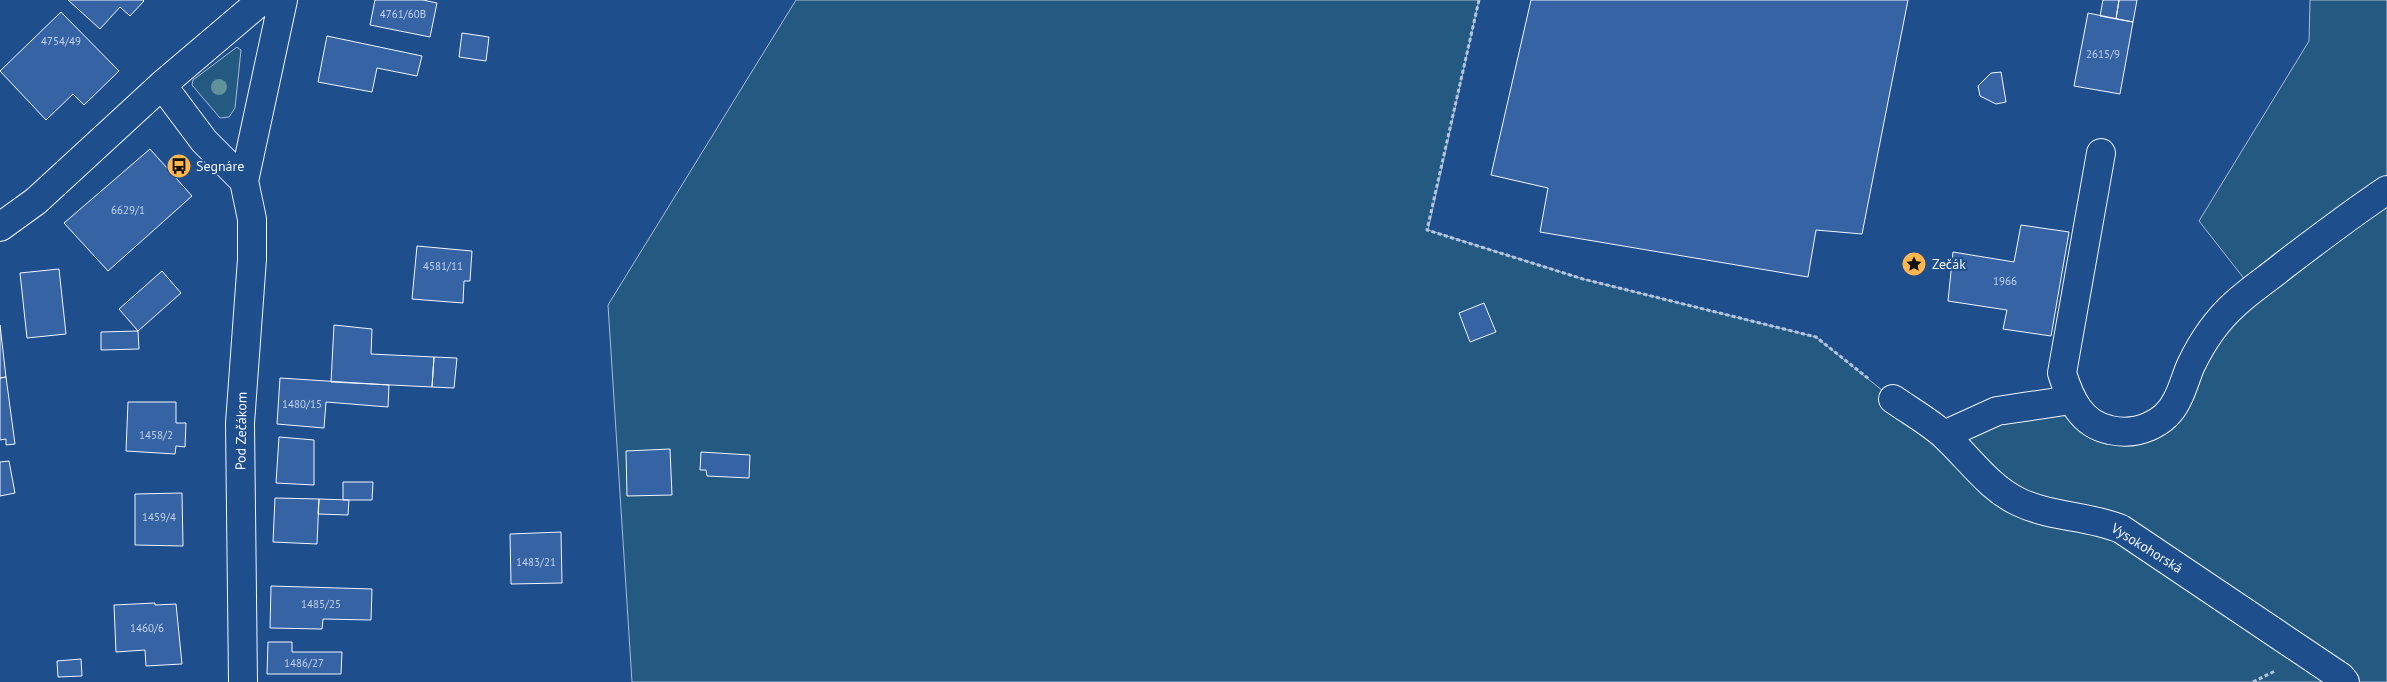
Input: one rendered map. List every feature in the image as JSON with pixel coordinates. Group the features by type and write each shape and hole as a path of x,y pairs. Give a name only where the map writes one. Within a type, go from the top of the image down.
{"street":[{"path":"0,227 36,201 162,85 262,0"},
{"name":"Pod Zečákom","path":"243,682 240,423 252,258 252,219 244,181 284,0"},
{"path":"162,85 204,141 244,181"},
{"path":"2101,153 2062,373 2071,400 2085,419 2102,428 2119,432 2134,432 2149,427 2164,417 2176,402 2204,341 2235,304 2342,221 2387,190"},
{"name":"Vysokohorská","path":"1893,399 1944,435 1990,482 2017,501 2047,513 2102,521 2121,529 2242,609 2345,682"},
{"path":"1944,435 1998,411 2071,400"}],"path":[{"path":"1479,0 1427,230 1583,279 1816,337 1893,399"},
{"path":"2263,678 2267,682"}],"shaded area":[{"path":"796,0 1479,0 1428,230 1583,279 1816,337 1893,399 1944,435 2071,400 2085,419 2149,427 2253,290 2199,221 2309,41 2310,0 2387,0 2387,682 632,682 608,305"},
{"path":"237,47 241,50 235,108 229,117 220,118 192,85 193,80"}],"building":[{"path":"68,0 144,1 130,16 120,7 100,29"},
{"path":"375,0 423,0 437,3 430,37 370,25"},
{"path":"1531,0 1908,0 1862,234 1816,230 1808,277 1540,232 1548,188 1491,175"},
{"path":"2103,0 2119,0 2116,19 2100,16"},
{"path":"2119,0 2137,0 2133,22 2116,19"},
{"path":"61,12 119,71 84,105 73,94 46,120 0,71"},
{"path":"2088,13 2133,22 2120,94 2074,86"},
{"path":"462,33 489,37 486,61 459,57"},
{"path":"327,36 422,56 417,76 377,68 372,92 318,82"},
{"path":"2001,72 2006,102 1996,104 1980,96 1978,86 1991,73"},
{"path":"150,149 192,196 108,271 64,223"},
{"path":"2021,225 2069,232 2051,336 2003,329 2007,310 1948,301 1953,252 2014,262"},
{"path":"417,246 472,251 470,281 464,281 463,303 412,299"},
{"path":"59,269 66,334 27,338 20,273"},
{"path":"162,271 181,293 138,331 119,309"},
{"path":"1484,303 1496,332 1470,342 1459,313"},
{"path":"0,325 6,377 0,378"},
{"path":"334,325 372,329 371,354 434,357 432,387 331,382"},
{"path":"138,331 139,349 101,350 101,332"},
{"path":"434,357 457,358 454,388 432,387"},
{"path":"6,377 15,444 6,445 6,439 0,440 0,378"},
{"path":"280,378 389,385 388,407 326,402 324,428 277,424"},
{"path":"128,402 176,402 176,423 186,423 185,447 176,446 175,454 126,451"},
{"path":"279,437 314,440 314,485 276,483"},
{"path":"670,449 672,495 627,496 626,451"},
{"path":"701,452 750,455 749,478 707,476 706,470 700,470"},
{"path":"9,461 15,493 0,496 0,462"},
{"path":"343,482 373,482 372,500 343,500"},
{"path":"182,493 183,546 135,545 135,494"},
{"path":"275,498 319,499 317,544 273,542"},
{"path":"319,499 349,500 348,515 318,514"},
{"path":"561,532 562,583 511,584 510,534"},
{"path":"271,586 372,589 371,620 323,619 322,629 270,628"},
{"path":"155,603 155,605 176,604 182,664 146,666 145,650 116,652 114,605"},
{"path":"268,642 292,642 292,652 342,652 341,674 267,674"},
{"path":"81,659 82,676 58,677 57,661"}],"place":[{"name":"Segnáre","path":"179,166"},
{"name":"Zečák","path":"1914,264"}]}
